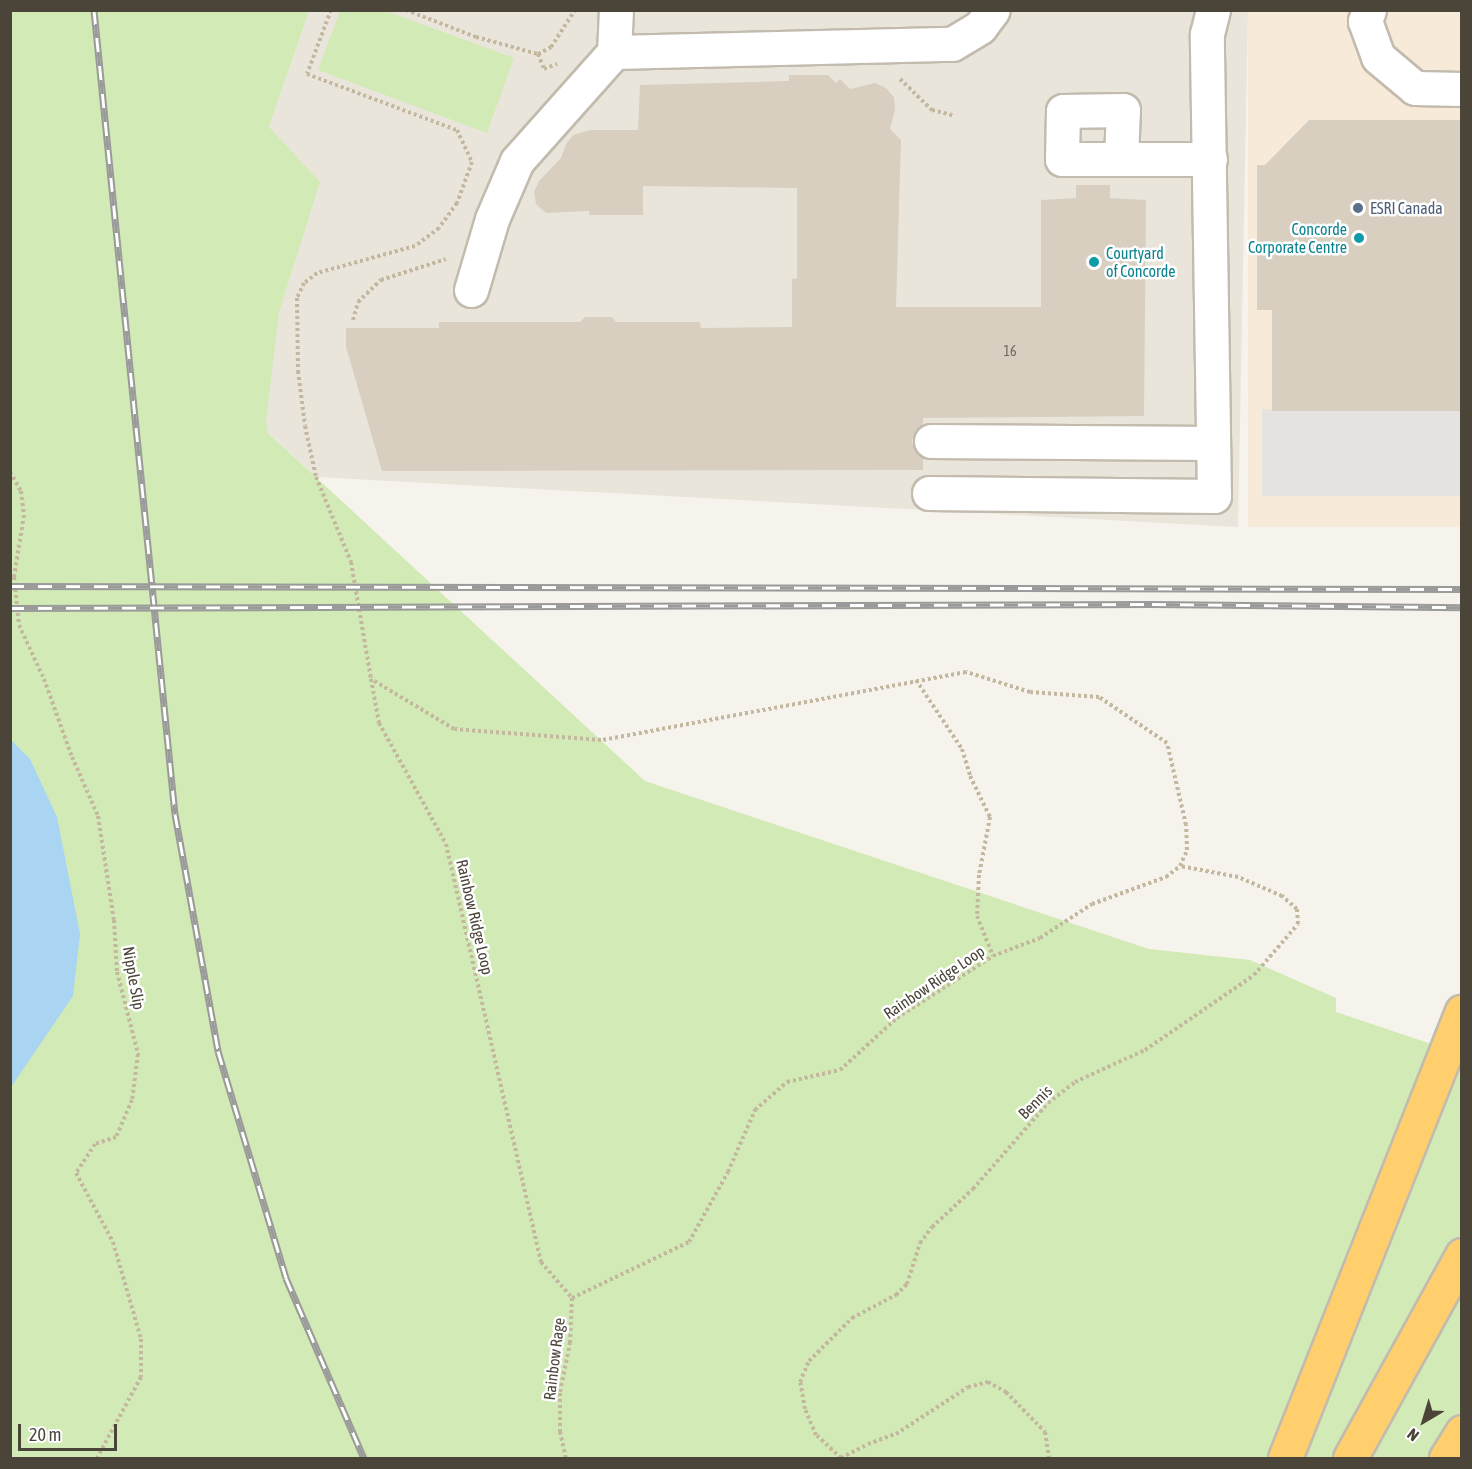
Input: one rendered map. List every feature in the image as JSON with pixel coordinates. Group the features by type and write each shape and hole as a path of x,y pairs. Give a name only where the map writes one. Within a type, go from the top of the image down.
{"highway":[{"path":"1285,1458 1461,1012"},
{"path":"1350,1458 1461,1255"},
{"path":"1446,1458 1461,1432"}],"lane":[{"path":"471,290 492,219 517,162 614,52 616,10"},
{"path":"614,52 952,44 980,27 993,10"},
{"path":"929,493 1214,496 1208,34 1213,10"},
{"path":"1369,10 1365,21 1378,57 1415,88 1461,89"},
{"path":"1121,159 1210,159"},
{"path":"931,441 1213,443"}],"path":[{"name":"Rainbow Ridge Loop","path":"331,10 307,74 457,130 472,162 457,203 439,228 415,246 317,273 304,283 297,298 298,371 305,426 316,477 351,562 379,723 446,844 541,1262 572,1298 689,1242 728,1172 754,1110 787,1082 840,1070 897,1018 993,956 1040,938 1092,904 1166,877 1180,866"},
{"path":"406,10 476,38 538,54 551,47 575,10"},
{"path":"538,54 544,69 562,63"},
{"path":"353,320 358,302 381,280 449,258"},
{"name":"Nipple Slip","path":"10,472 21,491 24,515 15,577 19,625 44,679 72,757 98,816 114,921 117,972 138,1054 132,1100 116,1137 95,1144 76,1173 113,1242 141,1339 141,1377 97,1458"},
{"path":"371,679 454,729 601,740 966,672 1030,692 1099,697 1167,742 1186,825 1187,850 1180,866"},
{"path":"916,680 962,748 970,776 990,817 979,875 977,916 993,956"},
{"name":"Bennis","path":"841,1458 816,1435 805,1408 800,1382 809,1361 852,1317 896,1295 907,1284 920,1243 926,1235 973,1189 1048,1103 1074,1082 1145,1050 1245,981 1282,945 1298,924 1298,909 1282,896 1238,877 1180,866"},
{"name":"Rainbow Rage","path":"566,1458 560,1432 560,1392 570,1343 572,1298"},
{"path":"841,1458 867,1443 896,1434 968,1387 988,1382 1006,1392 1030,1414 1045,1432 1049,1458"}],"shaded area":[{"path":"309,11 1248,11 1238,527 316,477 189,359"},
{"path":"1248,11 1461,11 1461,527 1248,527"},
{"path":"1262,409 1461,409 1461,496 1262,496"}],"green space":[{"path":"10,11 309,11 269,127 320,182 279,312 266,421 268,433 645,781 1149,949 1250,960 1336,998 1336,1012 1461,1054 1461,1458 11,1458"},
{"path":"340,11 386,11 514,58 487,133 318,70"}],"water":[{"path":"11,740 30,759 57,817 80,934 73,996 11,1087"}],"building":[{"name":"Courtyard of Concorde","path":"789,75 828,75 836,83 840,79 850,89 875,83 886,88 894,97 895,110 890,129 901,140 896,307 1041,307 1041,200 1076,198 1076,185 1110,185 1110,198 1146,200 1144,416 923,418 923,424 915,431 912,441 915,451 923,458 923,470 382,471 346,347 346,328 439,328 439,322 580,322 585,317 612,317 616,322 700,322 701,328 792,327 792,279 797,278 797,188 643,186 643,215 589,215 589,211 546,213 536,204 534,192 539,181 561,158 566,144 573,135 590,130 638,130 640,85 789,81"},
{"name":"Concorde Corporate Centre","path":"1309,120 1461,120 1461,411 1272,411 1272,310 1257,310 1257,165 1265,165"}],"railway":[{"path":"94,10 175,814 218,1051 286,1278 364,1458"},
{"path":"10,586 1462,589"},
{"path":"10,608 1152,604 1462,607"}],"place":[{"name":"ESRI Canada","path":"1358,208"},
{"name":"Concorde Corporate Centre","path":"1359,238"},
{"name":"Courtyard of Concorde","path":"1094,262"}]}
